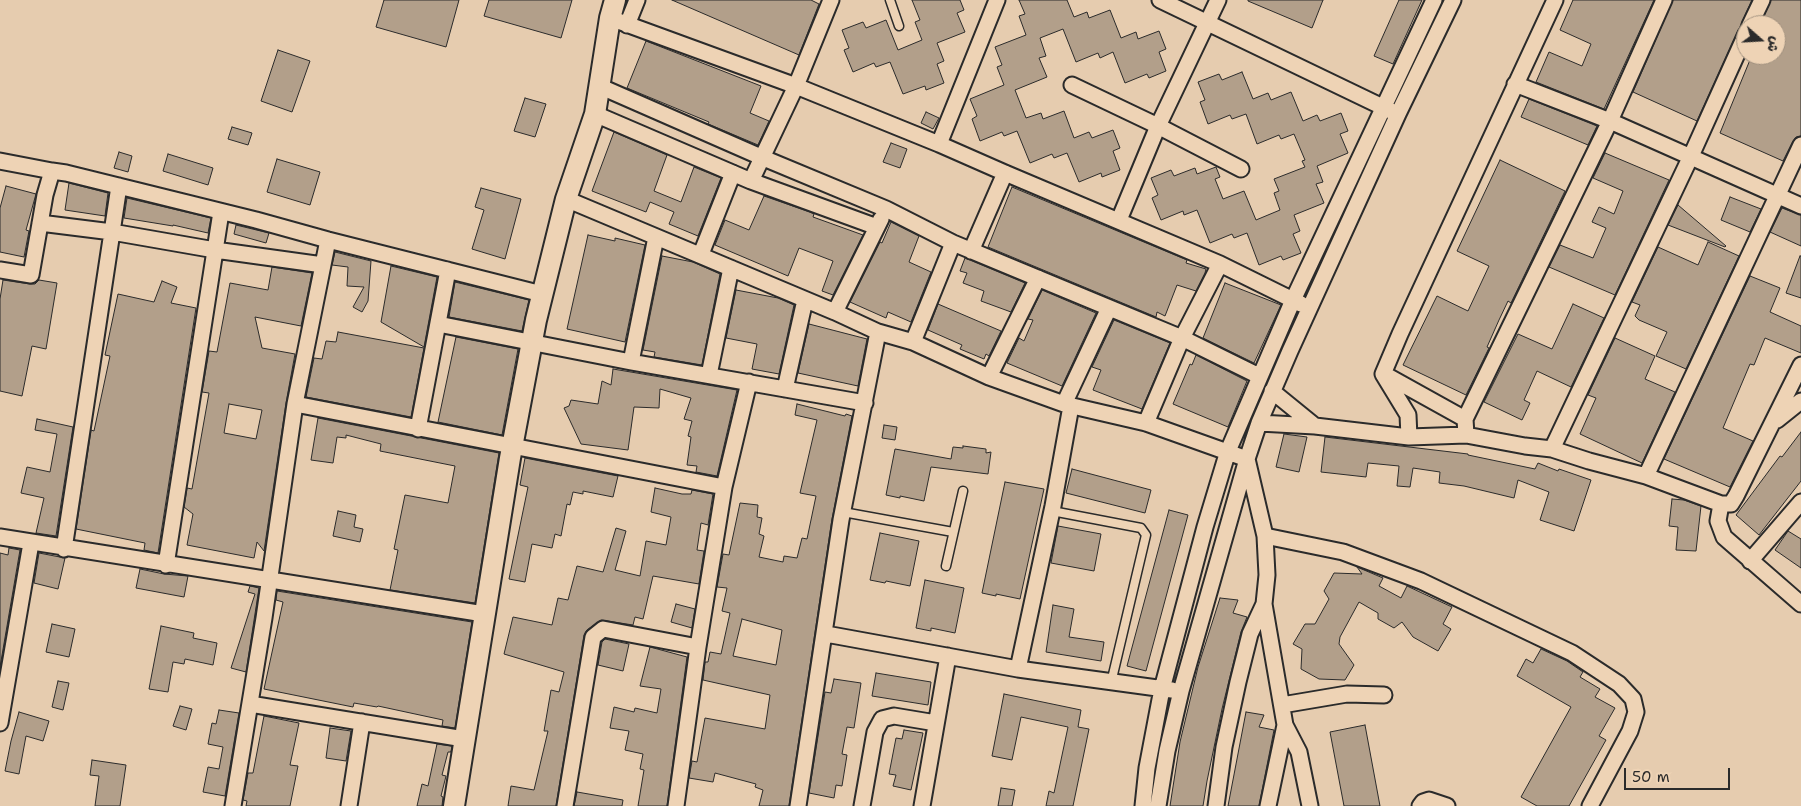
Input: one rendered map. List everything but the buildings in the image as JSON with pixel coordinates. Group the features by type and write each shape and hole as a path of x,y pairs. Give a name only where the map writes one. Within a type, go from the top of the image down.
{"main road":[{"path":"454,806 511,447 532,342 566,199 595,114 599,86 617,14"}],"street":[{"path":"617,14 637,0"},
{"path":"940,144 997,0"},
{"path":"1160,0 1398,114"},
{"path":"1119,220 1158,126 1206,21 1218,0"},
{"path":"1143,806 1147,768 1162,689 1205,527 1228,451 1293,300 1434,0"},
{"path":"1158,806 1167,751 1181,691 1246,459 1259,423 1309,308 1398,114 1453,0"},
{"path":"1383,374 1555,0"},
{"path":"1466,435 1466,419 1610,121 1664,0"},
{"path":"1755,15 1762,0"},
{"path":"751,181 796,86 829,1"},
{"path":"617,14 940,144 1119,220 1220,264 1309,308"},
{"path":"1552,449 1691,156 1736,56"},
{"path":"1515,84 1610,121 1801,206"},
{"path":"1072,85 1158,126 1241,169"},
{"path":"599,86 761,158 886,209 971,251 1182,338 1259,376"},
{"path":"595,114 751,181 877,226"},
{"path":"1646,476 1801,144"},
{"path":"0,161 119,186 542,294"},
{"path":"0,270 31,275 45,195 52,172"},
{"path":"701,254 733,173"},
{"path":"971,251 1005,173"},
{"path":"64,549 119,186"},
{"path":"566,199 701,254 878,332 913,342 989,377 1068,405 1146,423 1246,459"},
{"path":"835,312 886,209"},
{"path":"166,565 221,212"},
{"path":"40,223 112,232 215,250 323,265"},
{"path":"631,362 656,237"},
{"path":"233,806 270,581 295,404 328,240"},
{"path":"913,342 953,243"},
{"path":"1146,423 1182,338 1220,264"},
{"path":"709,375 731,268"},
{"path":"418,429 448,270"},
{"path":"989,377 1038,278"},
{"path":"785,388 805,300"},
{"path":"1018,670 1052,511 1068,405 1109,308"},
{"path":"438,324 631,362 865,403"},
{"path":"798,806 826,634 843,512 878,332"},
{"path":"1259,423 1315,426 1409,437 1466,435 1552,449 1646,476 1721,504 1731,504 1774,422 1801,365"},
{"path":"1383,374 1466,419"},
{"path":"1383,374 1408,415 1409,437"},
{"path":"676,806 698,646 724,487 749,382"},
{"path":"1272,391 1315,426"},
{"path":"1774,422 1801,401"},
{"path":"295,404 724,487"},
{"path":"1246,459 1265,536 1267,575 1264,604 1285,724 1299,752 1310,806"},
{"path":"1750,561 1801,502"},
{"path":"1721,504 1718,521 1724,537 1801,604"},
{"path":"1265,536 1343,552 1421,581 1572,653 1619,684 1633,699 1636,712 1630,731 1590,806"},
{"path":"0,537 31,544 484,614"},
{"path":"0,723 31,544"},
{"path":"1216,806 1224,747 1238,682 1250,634 1264,604"},
{"path":"565,806 593,638 604,629 698,646"},
{"path":"826,634 1018,670 1181,691"},
{"path":"922,806 948,656"},
{"path":"1282,705 1347,694 1384,695"},
{"path":"250,704 464,739"},
{"path":"862,806 875,732 882,718 894,716 936,723"},
{"path":"349,806 362,722"},
{"path":"1268,806 1285,724"},
{"path":"1420,806 1423,802 1430,800 1447,806"}],"lane":[{"path":"890,0 899,26"},
{"path":"946,566 963,491"},
{"path":"1052,511 1140,528 1146,535 1111,683"},
{"path":"843,512 953,532"}]}
